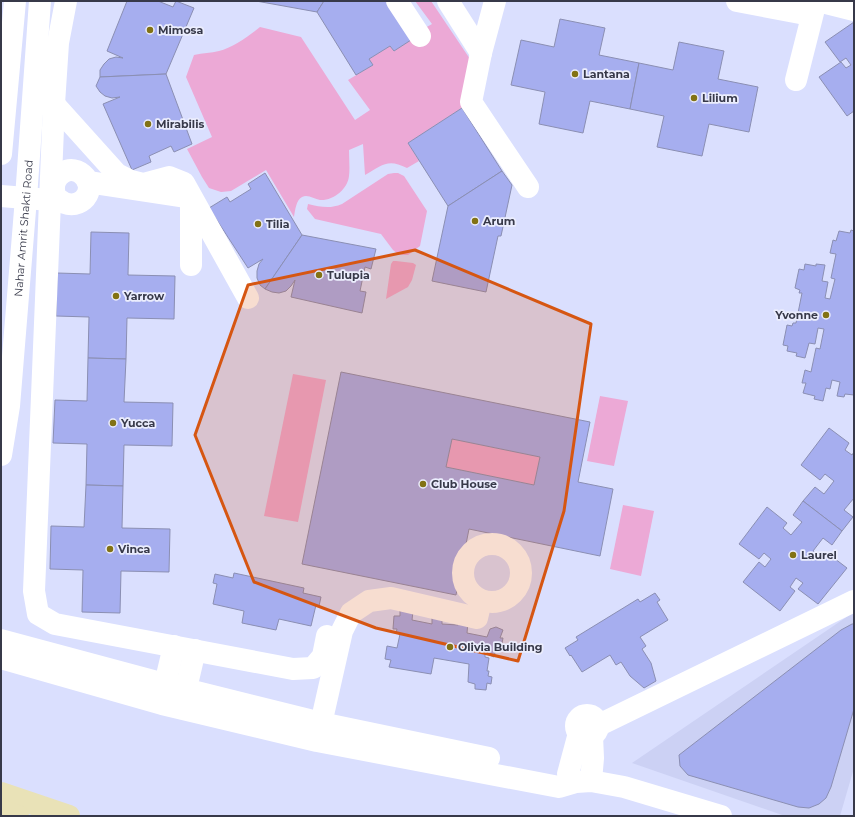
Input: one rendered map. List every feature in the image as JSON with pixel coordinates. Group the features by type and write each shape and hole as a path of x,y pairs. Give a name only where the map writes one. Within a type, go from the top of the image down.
{"main road":[{"path":"7,809 69,816"}],"street":[{"path":"1,154 15,1"},
{"name":"Nahar Amrit Shakti Road","path":"1,455 9,406 40,1"},
{"path":"66,1 58,43 54,104 53,192 34,591 38,614 55,624 293,669 313,668 323,656 327,636"},
{"path":"397,1 420,36"},
{"path":"448,1 481,53"},
{"path":"495,1 481,53 471,102 528,187"},
{"path":"737,1 800,13 817,1 854,10"},
{"path":"796,80 817,1"},
{"path":"54,104 117,174 131,181 143,184 169,177 184,183 248,298"},
{"path":"1,196 26,191 53,192 63,203 75,205 85,198 88,193 88,182 187,197 191,203 191,265"},
{"path":"319,732 342,631 351,613 369,601 391,598 477,618 481,601"},
{"path":"578,779 593,758 590,731 854,601"},
{"path":"1,640 165,684 183,698 319,732 524,773 578,779 624,787 721,816"},
{"path":"165,684 174,646"},
{"path":"183,698 195,650"},
{"path":"1,658 162,704 183,698"}],"highlighted area":[{"path":"415,250 591,324 564,511 518,661 376,628 254,582 195,435 248,285"}],"shaded area":[{"path":"415,1 431,1 470,59 462,108 408,143 419,161 407,168 395,163 385,164 365,175 363,144 349,150 349,176 343,190 335,196 325,200 306,196 300,198 295,209 294,217 266,170 231,191 221,192 209,188 187,149 212,137 186,77 194,55 216,52 229,47 241,41 260,27 301,37 355,120 370,110 348,80 373,65 369,59 390,46 394,51 411,40 409,37 432,24"},
{"path":"394,173 404,176 427,211 420,246 408,255 398,254 393,250 381,234 315,219 307,209 308,204 333,207 342,204 388,174"},
{"path":"393,261 413,263 416,265 412,280 408,287 386,299 391,264"},
{"path":"293,374 326,380 298,522 264,516"},
{"path":"600,396 628,401 614,466 587,461"},
{"path":"452,439 540,457 534,485 446,467"},
{"path":"623,505 654,511 641,576 610,569"},
{"path":"854,612 854,768 840,816 785,816 632,763"}],"building":[{"name":"Mimosa","path":"127,1 158,1 173,7 176,1 194,8 166,74 100,77 100,70 109,59 116,57 123,58 107,51"},
{"path":"256,1 324,1 317,12"},
{"path":"324,1 386,1 411,40 394,51 390,46 369,59 373,65 356,75 317,12"},
{"name":"Lantana","path":"560,19 605,28 599,55 639,63 630,109 590,101 583,133 539,124 545,92 511,85 521,40 554,47"},
{"path":"854,22 854,111 847,116 819,77 841,62 846,68 851,65 846,58 840,62 825,42"},
{"name":"Lilium","path":"679,42 724,51 718,79 758,87 749,132 709,124 702,156 657,147 664,116 630,109 639,63 673,70"},
{"name":"Mirabilis","path":"166,74 192,144 174,152 171,146 149,156 151,162 132,170 103,104 120,97 112,98 105,96 96,86 100,77"},
{"path":"462,108 502,171 448,206 408,143"},
{"name":"Arum","path":"502,171 512,185 501,236 498,236 486,292 432,281 448,206"},
{"name":"Tilia","path":"265,173 302,235 265,289 260,285 257,278 259,264 263,259 248,268 209,208 227,197 230,202 251,189 248,184"},
{"name":"Yvonne","path":"851,230 854,231 854,395 845,394 844,397 837,396 840,382 832,380 830,389 826,388 823,401 814,399 815,396 803,393 806,383 802,383 805,370 811,372 816,348 820,349 824,329 818,328 815,344 809,343 805,358 796,356 797,353 787,351 788,346 783,345 787,325 792,326 793,323 796,323 802,293 799,293 800,290 795,288 799,269 804,270 805,264 816,266 816,264 825,265 822,281 828,282 825,298 830,299 835,279 831,278 836,254 830,253 833,240 836,241 839,231 850,233"},
{"name":"Yarrow","path":"91,232 129,233 128,275 175,276 174,319 127,318 126,359 88,358 89,317 56,316 57,273 90,274"},
{"name":"Tulupia","path":"302,235 376,249 371,269 365,267 360,291 366,292 362,313 291,297 295,280 286,291 279,293 265,289"},
{"name":"Yucca","path":"88,358 126,359 124,402 173,403 172,446 124,445 123,486 86,485 87,444 53,443 55,400 87,401"},
{"name":"Club House","path":"341,372 590,422 578,482 613,489 600,556 469,529 456,595 302,564","holes":["452,439 540,457 534,485 446,467"]},
{"path":"829,428 849,443 845,450 852,455 854,452 854,498 844,510 853,517 842,531 803,501 815,487 824,494 834,481 825,474 820,480 801,465"},
{"name":"Vinca","path":"86,485 123,486 122,528 170,529 169,572 121,571 120,613 82,612 83,570 50,569 51,526 84,527"},
{"name":"Laurel","path":"803,501 842,531 832,545 823,538 813,551 822,558 826,552 847,568 818,604 798,589 803,583 796,578 790,587 795,591 780,611 743,582 759,562 765,567 771,559 764,553 759,559 739,544 767,507 787,523 783,528 791,535 802,522 793,515"},
{"path":"234,573 304,588 303,593 321,597 319,606 316,605 311,626 279,619 276,630 242,623 244,611 213,604 217,584 213,583 215,574 233,578"},
{"path":"655,593 660,600 657,602 668,620 640,637 646,646 642,649 651,663 656,681 644,688 630,676 621,662 616,665 610,655 582,672 565,648 578,640 576,637 638,599 640,602"},
{"name":"Olivia Building","path":"400,605 413,611 412,620 432,624 432,616 442,616 442,624 458,625 458,621 468,622 467,633 487,637 490,629 496,627 503,630 500,638 503,638 501,649 496,648 494,657 485,653 485,657 489,658 487,671 489,671 488,676 492,677 491,684 487,683 486,690 475,689 475,684 468,682 469,664 434,658 431,674 389,667 391,660 385,659 387,646 397,648 400,634 396,633 397,629 393,629 394,616 400,616"},
{"path":"854,624 854,709 831,787 826,798 819,804 809,808 798,807 688,775 680,766 679,755 841,630"}],"place":[{"name":"Mimosa","path":"150,30"},
{"name":"Lantana","path":"575,74"},
{"name":"Lilium","path":"694,98"},
{"name":"Mirabilis","path":"148,124"},
{"name":"Arum","path":"475,221"},
{"name":"Tilia","path":"258,224"},
{"name":"Tulupia","path":"319,275"},
{"name":"Yarrow","path":"116,296"},
{"name":"Yvonne","path":"826,315"},
{"name":"Yucca","path":"113,423"},
{"name":"Club House","path":"423,484"},
{"name":"Vinca","path":"110,549"},
{"name":"Laurel","path":"793,555"},
{"name":"Olivia Building","path":"450,647"}]}
